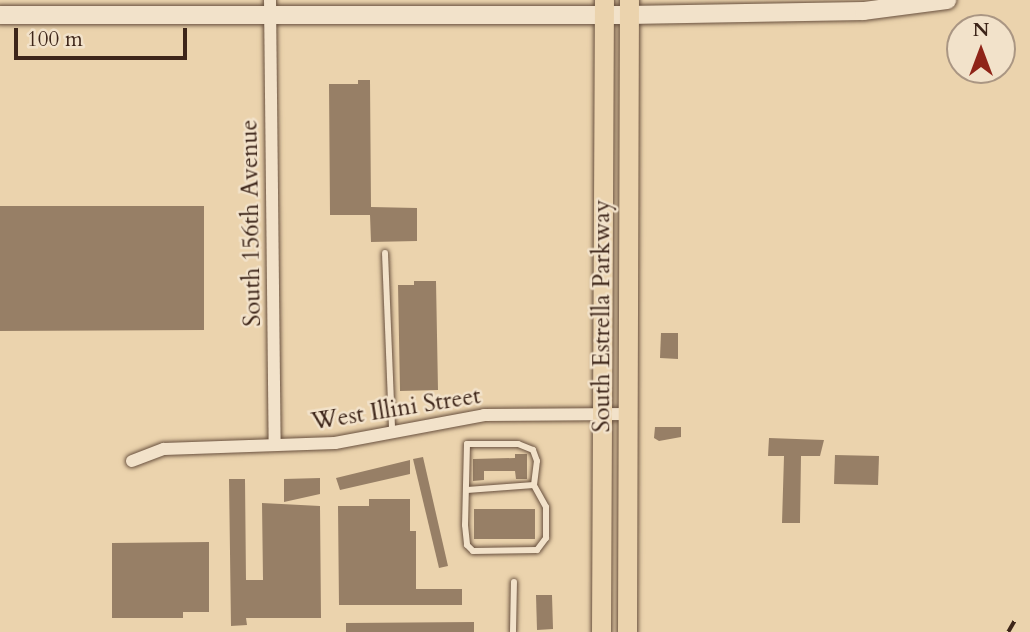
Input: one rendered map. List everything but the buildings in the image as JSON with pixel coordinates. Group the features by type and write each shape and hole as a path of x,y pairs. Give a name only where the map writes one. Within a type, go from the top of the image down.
{"main road":[{"path":"0,15 270,7 864,11 947,0"},
{"name":"South Estrella Parkway","path":"601,632 604,8"},
{"name":"South Estrella Parkway","path":"627,632 629,8"}],"street":[{"name":"South 156th Avenue","path":"270,7 275,445"},
{"name":"West Illini Street","path":"132,461 164,449 335,443 484,415 626,414"}],"lane":[{"path":"386,253 392,431"},
{"path":"467,444 529,447 537,461 534,485 546,507 546,538 537,550 473,551 465,525 467,444"},
{"path":"467,489 534,485"},
{"path":"513,632 514,582"}],"railway":[{"path":"1008,632 1018,615"}]}
